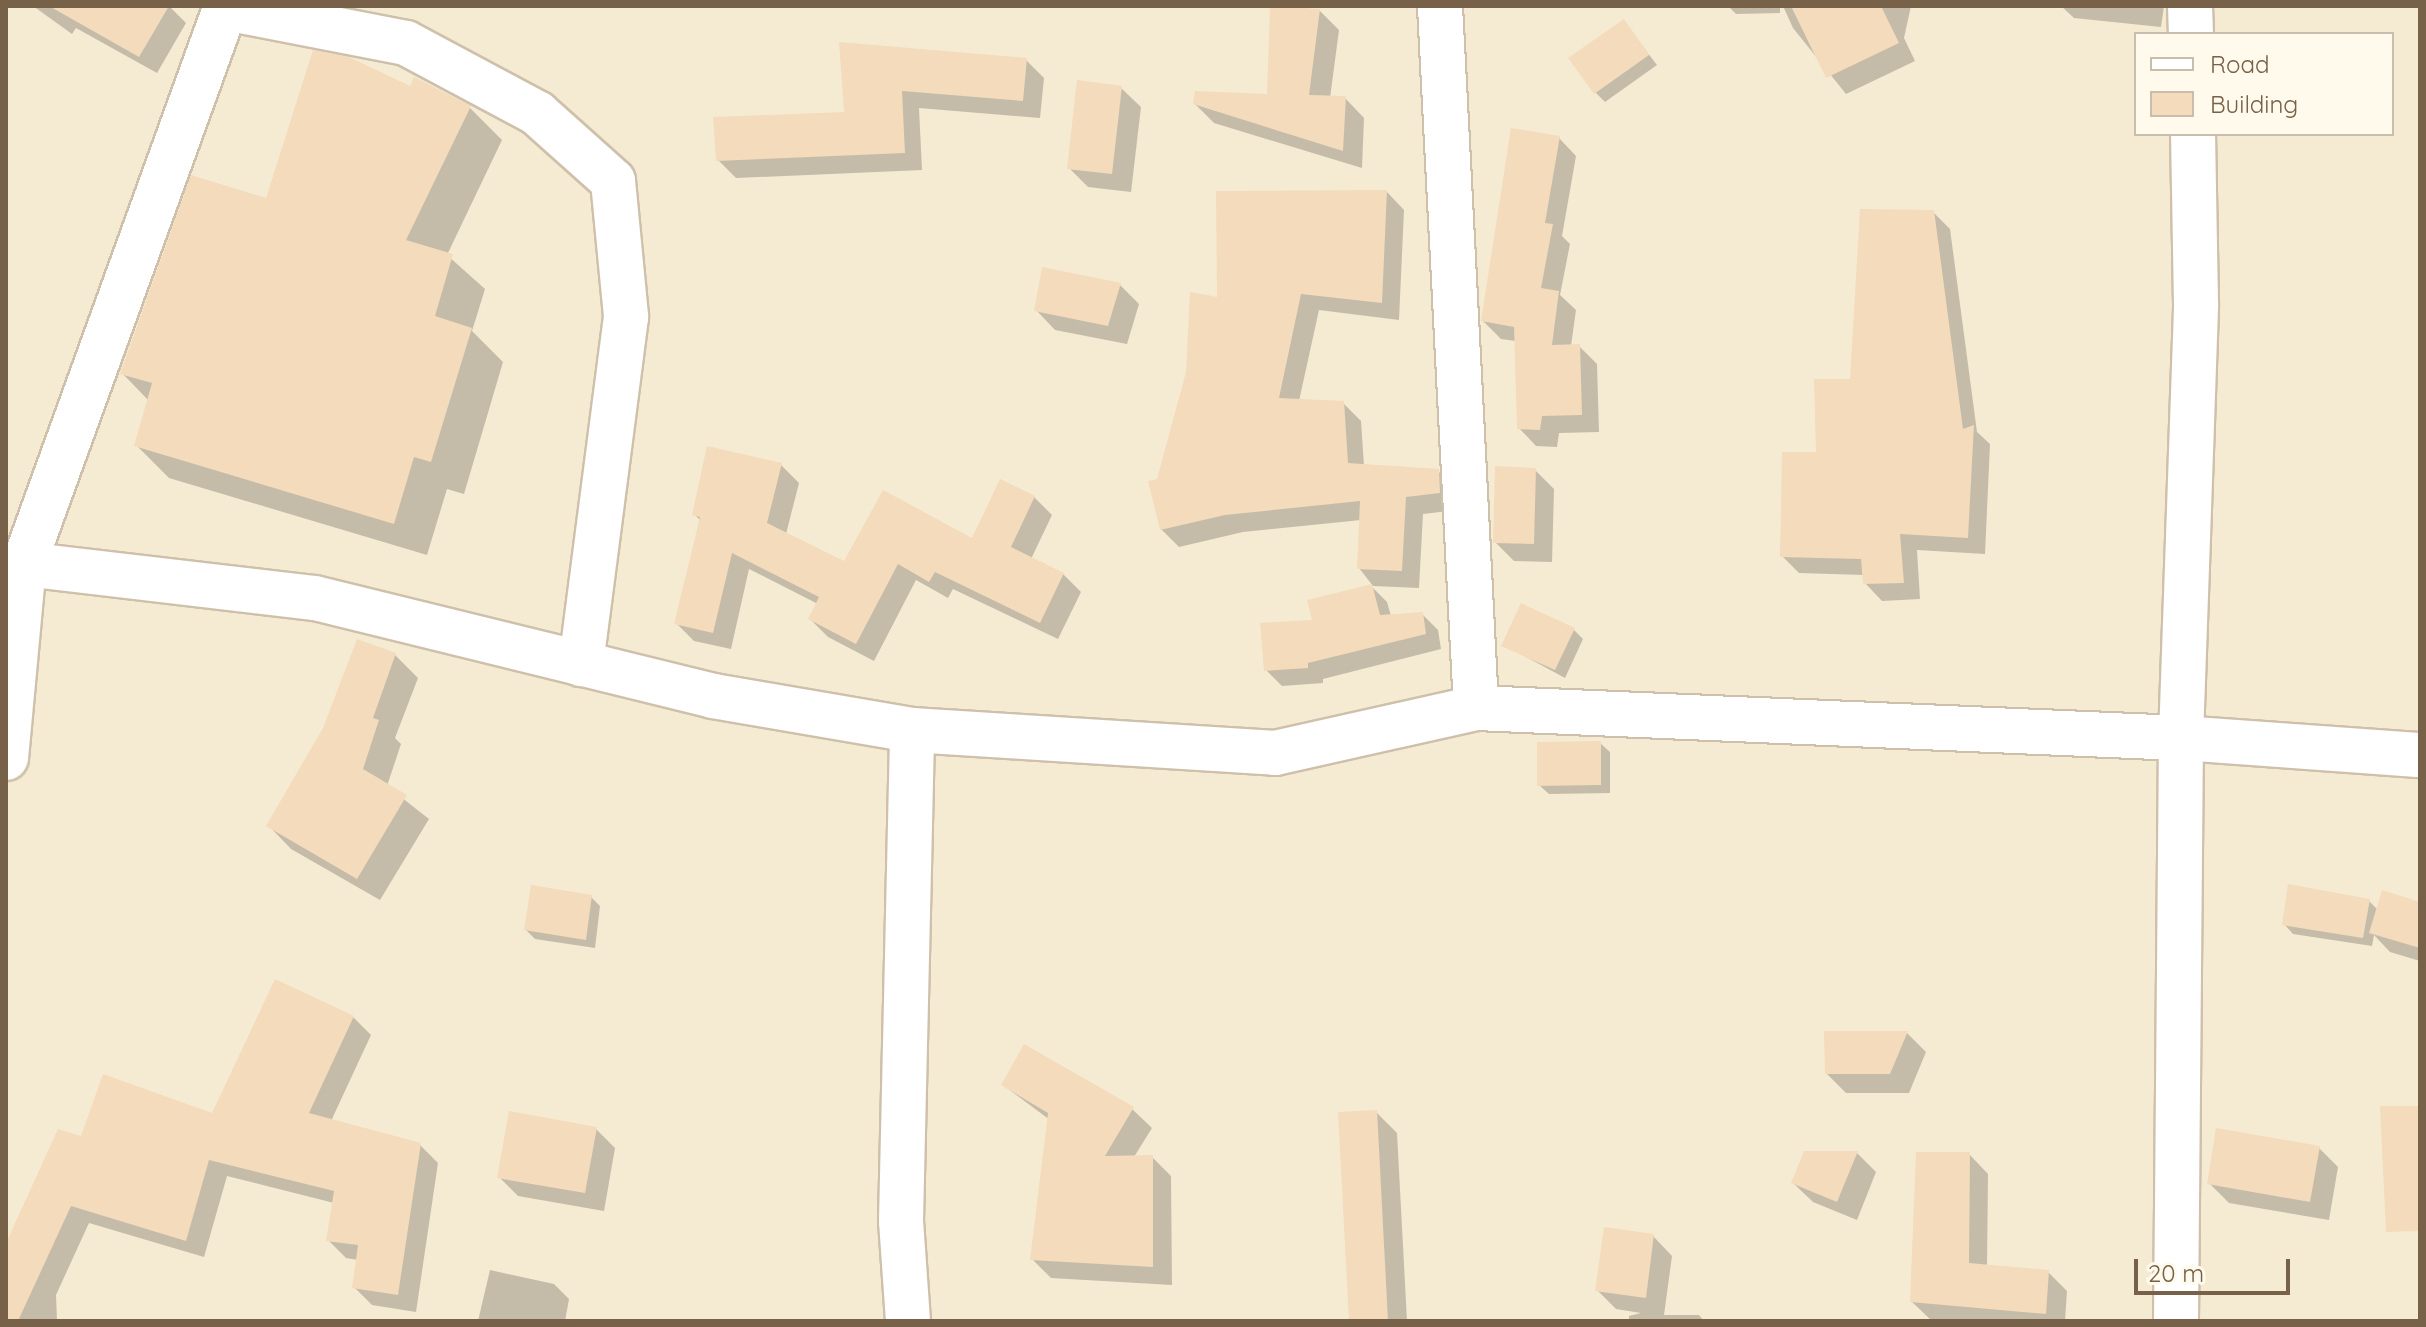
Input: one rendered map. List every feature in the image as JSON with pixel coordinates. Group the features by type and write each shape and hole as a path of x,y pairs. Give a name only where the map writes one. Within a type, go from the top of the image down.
{"street":[{"path":"1440,6 1476,708"},
{"path":"2190,6 2191,32"},
{"path":"6,758 15,567 226,7 406,43 537,113 613,181 626,317 581,664"},
{"path":"2176,1321 2181,738 2196,304 2193,136"},
{"path":"15,567 315,598 713,696 912,730 1275,753 1476,708 2181,738 2420,755"},
{"path":"908,1321 901,1221 912,730"}],"shaded area":[{"path":"6,6 2420,6 2420,1321 6,1321"}],"building":[{"path":"49,6 169,6 139,57"},
{"path":"1270,6 1320,9 1309,95 1346,96 1343,151 1193,104 1195,91 1267,94"},
{"path":"1791,6 1881,6 1899,43 1826,78"},
{"path":"1624,19 1649,55 1594,94 1568,58"},
{"path":"839,42 1027,58 1023,101 902,91 905,153 716,161 713,117 844,112"},
{"path":"313,50 349,57 410,86 414,77 471,106 406,240 453,254 435,316 472,328 431,462 414,457 394,524 134,446 152,383 120,374 191,175 266,198"},
{"path":"1077,80 1122,86 1112,174 1067,169"},
{"path":"1511,128 1560,136 1545,223 1553,224 1541,288 1559,291 1552,345 1580,344 1582,415 1542,416 1540,430 1517,429 1514,327 1481,321"},
{"path":"1387,190 1382,303 1301,294 1279,398 1344,401 1348,463 1439,469 1440,493 1406,497 1402,571 1357,569 1360,501 1225,515 1160,530 1148,481 1157,479 1186,372 1190,292 1217,297 1216,191"},
{"path":"1860,209 1934,210 1963,429 1974,425 1968,538 1900,534 1904,583 1863,584 1861,559 1780,557 1782,452 1816,452 1814,379 1850,379"},
{"path":"1042,267 1121,283 1108,326 1034,311"},
{"path":"707,446 782,463 767,523 844,561 883,490 972,538 1000,479 1035,496 1011,547 1064,573 1040,623 935,572 929,582 898,564 856,644 808,619 819,597 732,553 713,633 674,624 700,517 692,515"},
{"path":"1495,466 1536,468 1534,544 1493,543"},
{"path":"1372,584 1380,615 1423,612 1426,634 1308,663 1308,668 1264,671 1260,623 1312,620 1307,600"},
{"path":"1521,603 1575,628 1555,670 1501,646"},
{"path":"357,639 396,653 373,718 379,720 363,769 407,795 357,879 266,826 323,728"},
{"path":"1601,741 1601,785 1537,786 1537,742"},
{"path":"2288,884 2370,899 2363,938 2282,925"},
{"path":"531,885 592,895 586,940 524,930"},
{"path":"2382,890 2420,902 2420,948 2369,933"},
{"path":"275,979 354,1016 309,1113 421,1143 398,1295 352,1288 358,1245 326,1241 334,1191 209,1160 186,1241 71,1206 18,1321 6,1321 6,1243 58,1129 81,1136 103,1074 212,1113"},
{"path":"1824,1031 1908,1031 1890,1074 1825,1074"},
{"path":"1024,1044 1134,1107 1105,1156 1153,1155 1153,1267 1030,1260 1048,1113 1001,1085"},
{"path":"2380,1106 2420,1106 2420,1231 2386,1232"},
{"path":"1377,1110 1388,1321 1349,1321 1338,1112"},
{"path":"509,1111 597,1127 585,1193 497,1178"},
{"path":"2216,1128 2320,1146 2310,1202 2207,1184"},
{"path":"1804,1151 1858,1151 1837,1202 1791,1183"},
{"path":"1916,1152 1970,1152 1969,1263 2049,1270 2046,1314 1910,1302"},
{"path":"1604,1227 1654,1234 1646,1298 1595,1291"}]}
